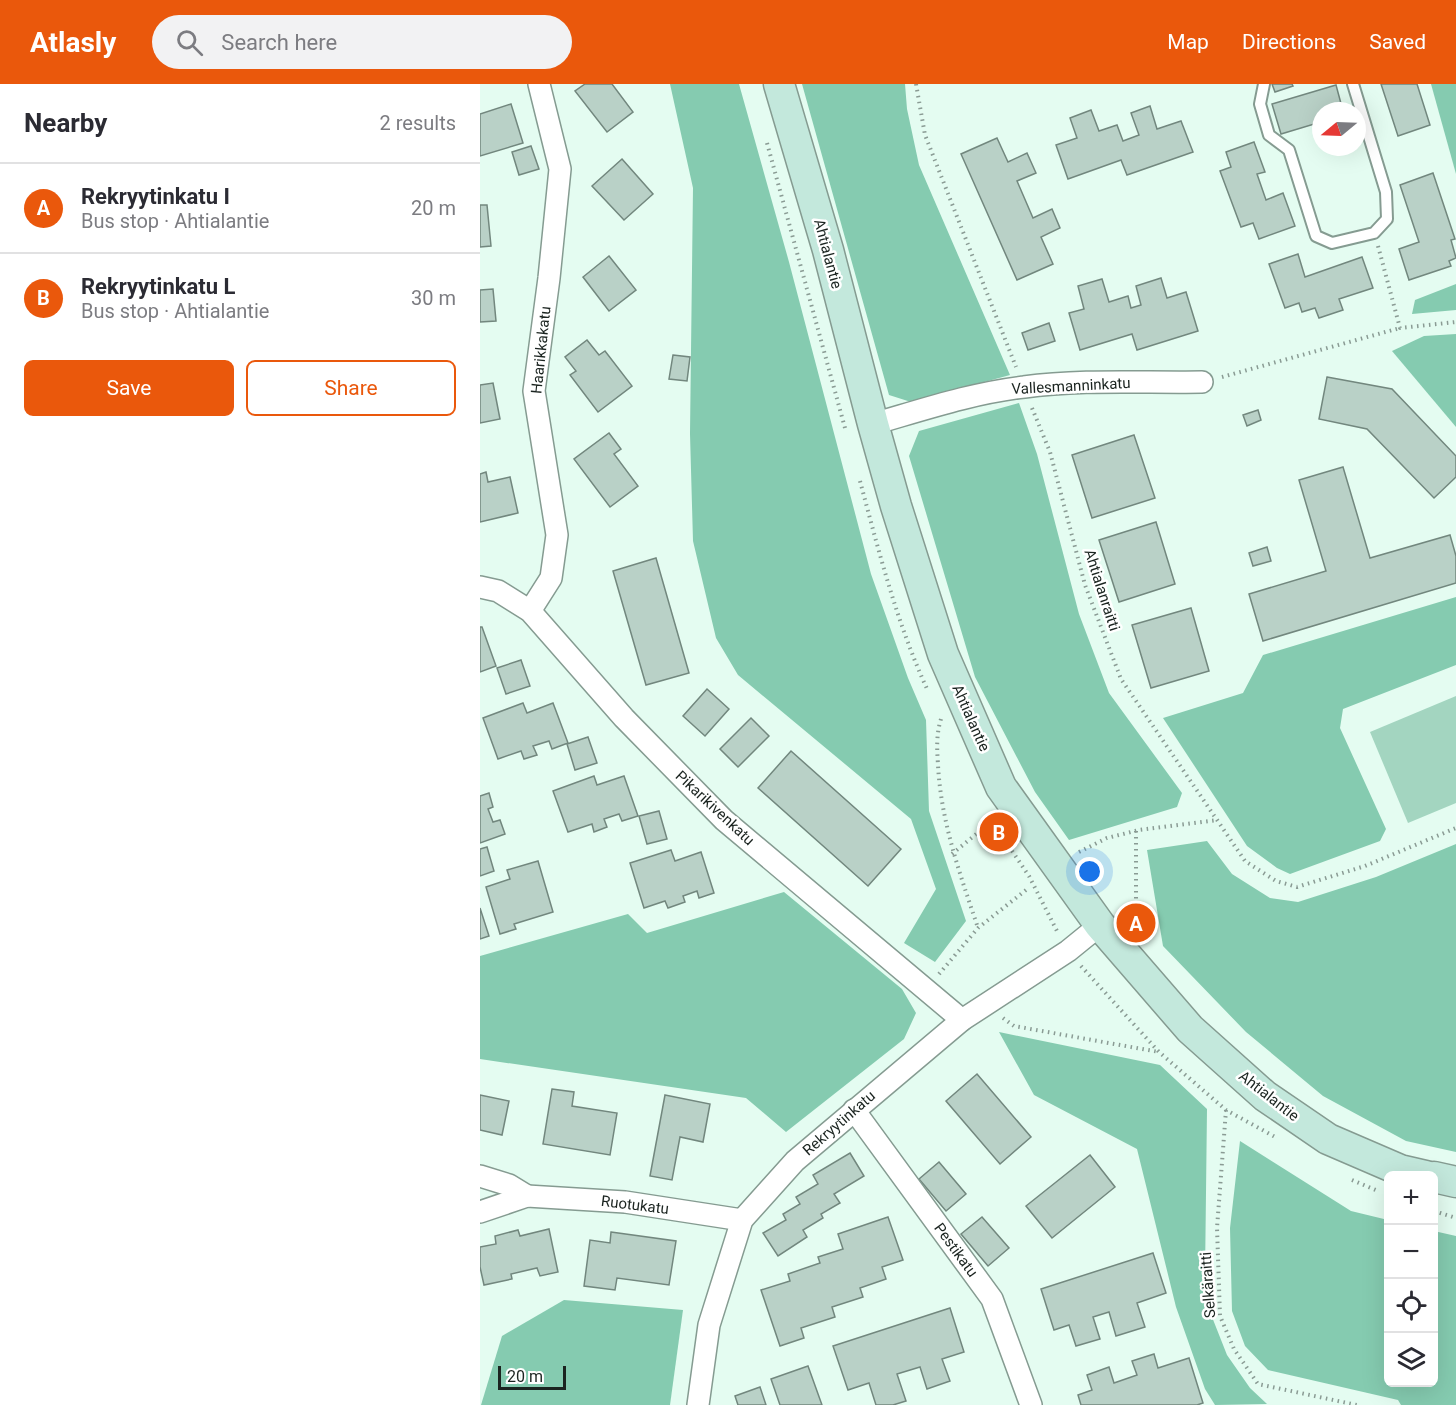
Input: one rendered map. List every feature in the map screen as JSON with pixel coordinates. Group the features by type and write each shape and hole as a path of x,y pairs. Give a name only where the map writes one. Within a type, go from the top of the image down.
{"main road":[{"name":"Ahtialantie","path":"779,84 828,250 896,506 943,654 1001,786 1100,925 1190,1029 1265,1096 1328,1139 1404,1171"},
{"path":"1438,1178 1456,1182"}],"street":[{"name":"Haarikkakatu","path":"530,611 551,578 557,535 534,392 560,169 539,84"},
{"name":"Vallesmanninkatu","path":"873,424 942,404 1024,387 1096,383 1202,382"},
{"name":"Pikarikivenkatu","path":"480,587 498,591 530,611 624,718 724,820 962,1020"},
{"name":"Rekryytinkatu","path":"698,1405 709,1325 742,1220 795,1161 962,1020 1068,951 1100,925"},
{"name":"Pestikatu","path":"854,1110 992,1299 1031,1405"},
{"name":"Ruotukatu","path":"480,1176 509,1185 527,1196"},
{"name":"Ruotukatu","path":"480,1212 527,1196 625,1202 742,1220"}],"lane":[{"path":"1264,84 1260,104 1269,135 1289,150 1316,236 1332,243 1374,233 1387,219 1386,192 1353,84"}],"path":[{"name":"Ahtialanraitti","path":"916,84 925,135 1050,452 1085,585 1121,679 1245,861 1276,881 1297,886 1365,866 1456,828"},
{"path":"1374,233 1400,328"},
{"path":"1202,382 1400,328 1456,322"},
{"path":"941,719 937,732 939,792 952,854 978,928"},
{"path":"1073,854 1107,838 1136,831 1218,820"},
{"path":"952,854 992,821"},
{"path":"1136,831 1136,923"},
{"path":"948,979 939,973 978,928 1026,890"},
{"path":"984,1004 1014,1026 1159,1052"},
{"name":"Selkäraitti","path":"1226,1110 1217,1250 1220,1316 1233,1349 1258,1384 1357,1405"},
{"path":"1438,1212 1456,1218"}],"green space":[{"path":"670,84 739,84 789,262 871,574 908,678 926,720 929,811 966,921 935,962 904,943 936,889 911,819 738,675 716,638 693,541 690,434 693,188"},
{"path":"802,84 905,84 907,109 919,165 1010,375 911,402 889,395"},
{"path":"1431,84 1456,84 1456,174"},
{"path":"1456,284 1456,310 1412,314 1415,300"},
{"path":"1456,334 1456,427 1392,351 1424,336"},
{"path":"1019,403 1037,454 1079,614 1109,693 1182,793 1177,807 1069,840 1035,792 975,677 909,456 919,431"},
{"path":"1456,597 1456,665 1343,709 1340,728 1386,829 1380,841 1290,874 1277,868 1247,846 1163,718 1243,693 1263,655"},
{"path":"1456,696 1456,803 1408,823 1370,732"},
{"path":"1207,841 1232,874 1270,898 1298,902 1376,877 1456,844 1456,1152 1406,1141 1323,1096 1246,1032 1163,946 1147,850"},
{"path":"784,892 902,989 916,1013 904,1039 786,1132 746,1098 480,1059 480,956 628,914 647,933"},
{"path":"999,1032 1160,1065 1207,1109 1205,1277 1212,1317 1227,1355 1250,1388 1267,1404 1215,1405 1205,1389 1176,1307 1137,1149 1034,1095"},
{"path":"1240,1141 1351,1211 1384,1219 1384,1387 1438,1387 1438,1232 1456,1236 1456,1405 1401,1405 1398,1400 1268,1370 1245,1346 1232,1311 1230,1228"},
{"path":"564,1300 683,1310 670,1405 481,1405 502,1336"}],"building":[{"path":"585,84 612,84 633,112 607,132 575,91"},
{"path":"1272,84 1292,84 1293,86 1275,92"},
{"path":"1381,84 1417,84 1430,125 1398,136"},
{"path":"1336,85 1341,102 1312,102 1312,125 1281,134 1272,104"},
{"path":"511,104 523,143 480,156 480,114"},
{"path":"1150,106 1157,129 1181,121 1193,152 1127,175 1121,160 1068,179 1056,145 1077,138 1070,118 1091,110 1099,131 1117,125 1123,141 1139,135 1131,113"},
{"path":"997,138 1008,162 1027,153 1036,173 1017,181 1033,218 1052,209 1060,228 1041,237 1053,264 1017,280 961,154"},
{"path":"1254,142 1265,172 1257,174 1266,200 1283,193 1295,226 1259,239 1253,223 1241,227 1220,171 1231,167 1226,152"},
{"path":"531,146 539,169 519,175 512,152"},
{"path":"622,159 653,194 624,220 592,186"},
{"path":"1433,173 1455,239 1451,240 1456,258 1449,261 1451,266 1409,280 1399,249 1419,242 1400,185"},
{"path":"480,205 487,205 491,246 480,247"},
{"path":"1298,254 1305,277 1362,257 1373,288 1339,299 1343,310 1319,318 1315,308 1302,312 1299,303 1285,308 1269,264"},
{"path":"609,256 636,290 609,311 583,277"},
{"path":"1161,278 1167,298 1186,292 1198,331 1137,350 1132,334 1080,350 1069,313 1084,309 1078,286 1102,279 1109,302 1128,296 1131,308 1141,305 1136,286"},
{"path":"493,289 496,321 480,322 480,290"},
{"path":"1049,323 1055,341 1028,350 1022,333"},
{"path":"587,340 599,355 605,351 632,386 598,412 570,375 576,371 565,357"},
{"path":"673,355 690,357 687,381 669,379"},
{"path":"1327,377 1392,389 1456,456 1456,477 1434,498 1367,429 1319,419"},
{"path":"493,383 500,419 480,423 480,385"},
{"path":"1258,410 1261,420 1247,426 1243,415"},
{"path":"609,433 621,449 614,454 638,486 610,507 574,459"},
{"path":"1134,435 1155,498 1092,518 1072,455"},
{"path":"1343,467 1370,558 1450,535 1456,556 1456,583 1263,641 1249,594 1326,571 1299,480"},
{"path":"486,472 488,482 510,477 518,513 480,522 480,474"},
{"path":"1156,522 1175,584 1119,602 1099,540"},
{"path":"1267,547 1271,561 1253,566 1249,553"},
{"path":"656,558 689,673 646,685 613,571"},
{"path":"1191,608 1209,671 1151,688 1132,625"},
{"path":"480,627 482,627 496,666 480,672"},
{"path":"521,660 530,686 506,694 497,668"},
{"path":"707,689 729,709 705,736 683,716"},
{"path":"523,703 527,713 553,703 568,743 552,749 549,741 533,746 537,755 524,759 521,751 498,759 483,718"},
{"path":"751,718 769,736 738,767 720,749"},
{"path":"588,737 597,763 575,770 567,744"},
{"path":"791,751 901,849 868,886 758,788"},
{"path":"594,776 597,785 624,776 638,816 622,821 619,814 604,819 607,827 594,832 592,824 568,832 553,791"},
{"path":"489,793 493,807 488,809 493,822 500,820 505,834 480,843 480,796"},
{"path":"659,811 667,839 647,844 639,816"},
{"path":"487,847 494,871 480,876 480,849"},
{"path":"671,850 675,861 701,852 714,893 699,898 697,891 683,896 685,902 668,908 665,901 644,908 630,863"},
{"path":"538,861 553,912 514,924 516,929 500,934 486,887 510,879 507,870"},
{"path":"480,908 489,936 480,939"},
{"path":"977,1074 1031,1137 1000,1164 946,1101"},
{"path":"552,1089 574,1092 572,1106 617,1113 610,1155 543,1144"},
{"path":"480,1095 509,1101 502,1135 480,1130"},
{"path":"665,1095 710,1104 703,1142 680,1137 672,1180 650,1176"},
{"path":"850,1153 864,1176 834,1194 840,1203 821,1214 823,1218 803,1230 807,1237 778,1256 763,1233 786,1220 783,1214 800,1204 796,1197 818,1184 813,1175"},
{"path":"1090,1155 1115,1187 1052,1238 1026,1206"},
{"path":"939,1162 966,1194 946,1211 919,1179"},
{"path":"888,1217 903,1260 882,1267 886,1279 860,1288 863,1297 832,1307 835,1317 801,1328 804,1338 780,1346 761,1290 790,1281 788,1274 820,1263 818,1257 843,1249 838,1234"},
{"path":"982,1217 1009,1248 988,1266 961,1234"},
{"path":"549,1229 558,1272 540,1276 537,1268 511,1274 512,1279 484,1285 480,1267 480,1247 496,1244 495,1236 518,1230 520,1236"},
{"path":"611,1232 676,1241 669,1285 617,1278 615,1290 584,1286 590,1240 610,1243"},
{"path":"1153,1253 1166,1293 1137,1303 1145,1327 1116,1336 1109,1312 1093,1317 1100,1339 1076,1346 1069,1325 1054,1330 1041,1289"},
{"path":"950,1308 964,1352 942,1359 950,1381 927,1389 920,1367 897,1374 906,1401 893,1405 876,1405 869,1383 848,1390 833,1346"},
{"path":"1154,1354 1158,1368 1189,1358 1203,1403 1197,1405 1081,1405 1078,1395 1092,1390 1087,1375 1109,1367 1114,1383 1137,1375 1132,1361"},
{"path":"808,1366 822,1405 780,1405 771,1379"},
{"path":"760,1387 766,1405 738,1405 735,1396"}],"place":[{"name":"Rekryytinkatu L","path":"999,832"},
{"name":"Rekryytinkatu I","path":"1136,923"}]}
